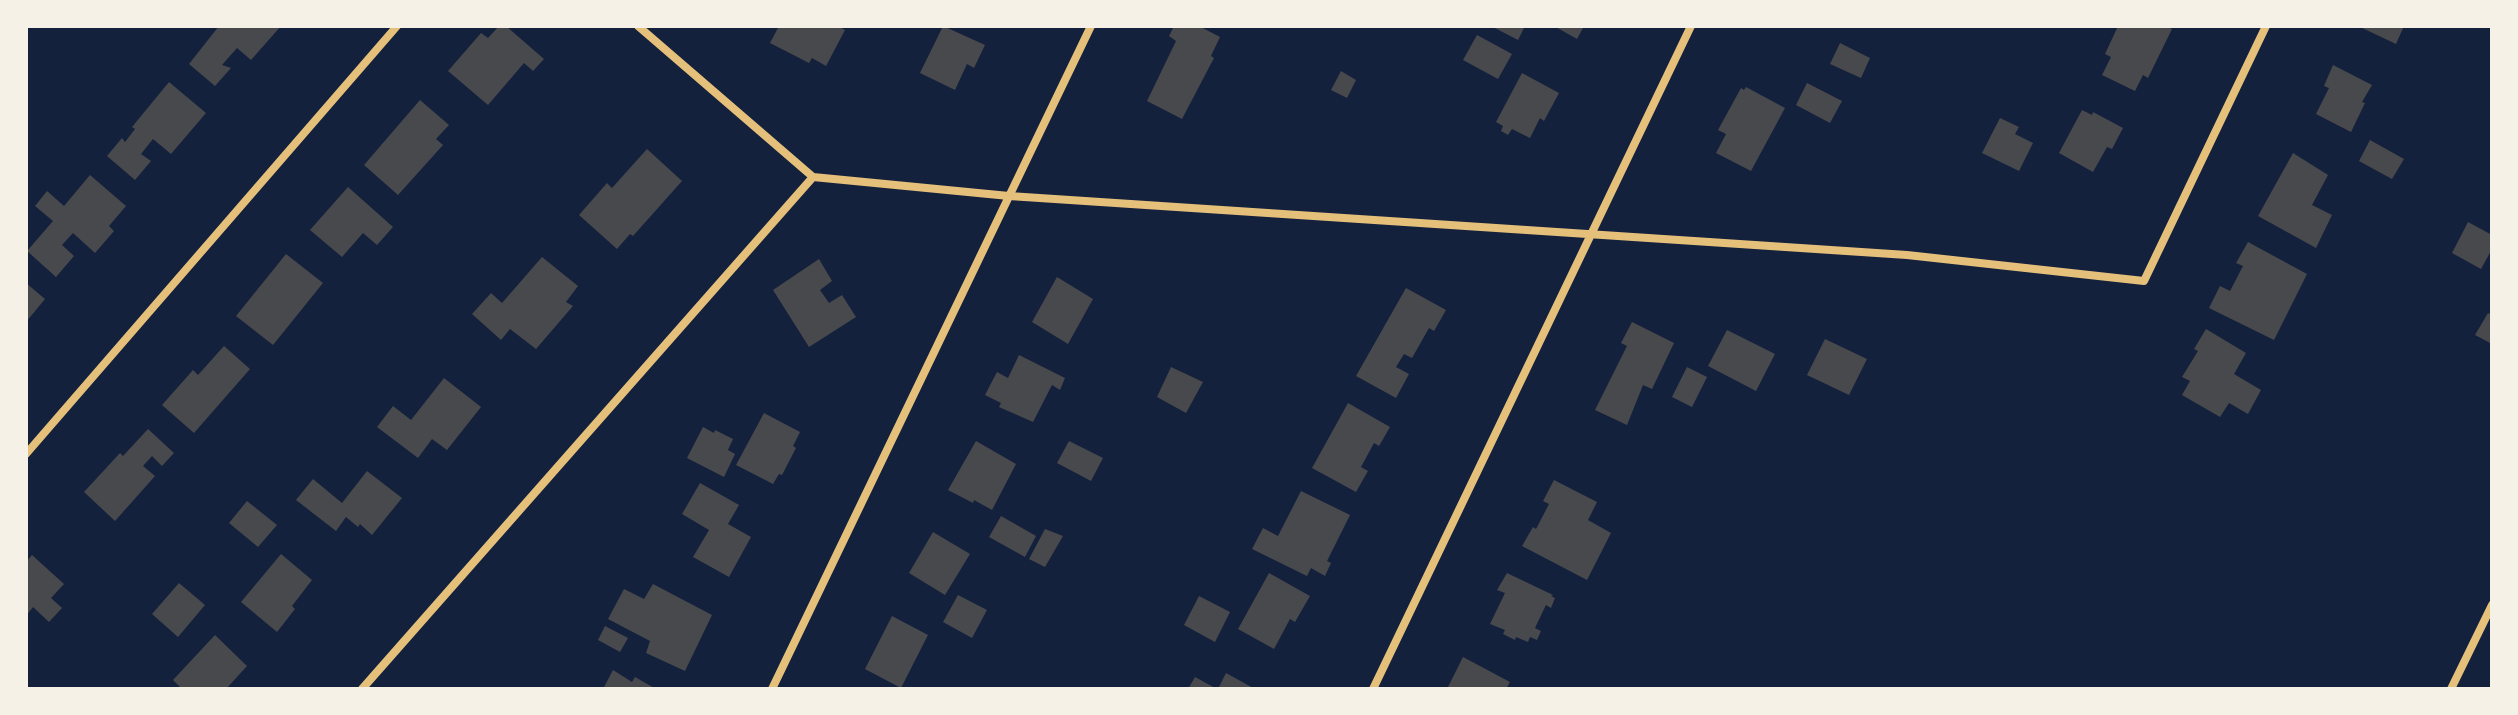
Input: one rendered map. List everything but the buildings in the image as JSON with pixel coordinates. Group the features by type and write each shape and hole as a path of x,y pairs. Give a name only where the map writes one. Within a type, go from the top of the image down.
{"street":[{"path":"26,454 397,26"},
{"path":"638,26 813,177 1009,196 1907,255 2144,281 2266,26"},
{"path":"772,689 1091,26"},
{"path":"1373,689 1691,26"},
{"path":"362,689 813,177"},
{"path":"2451,689 2492,605"}]}
